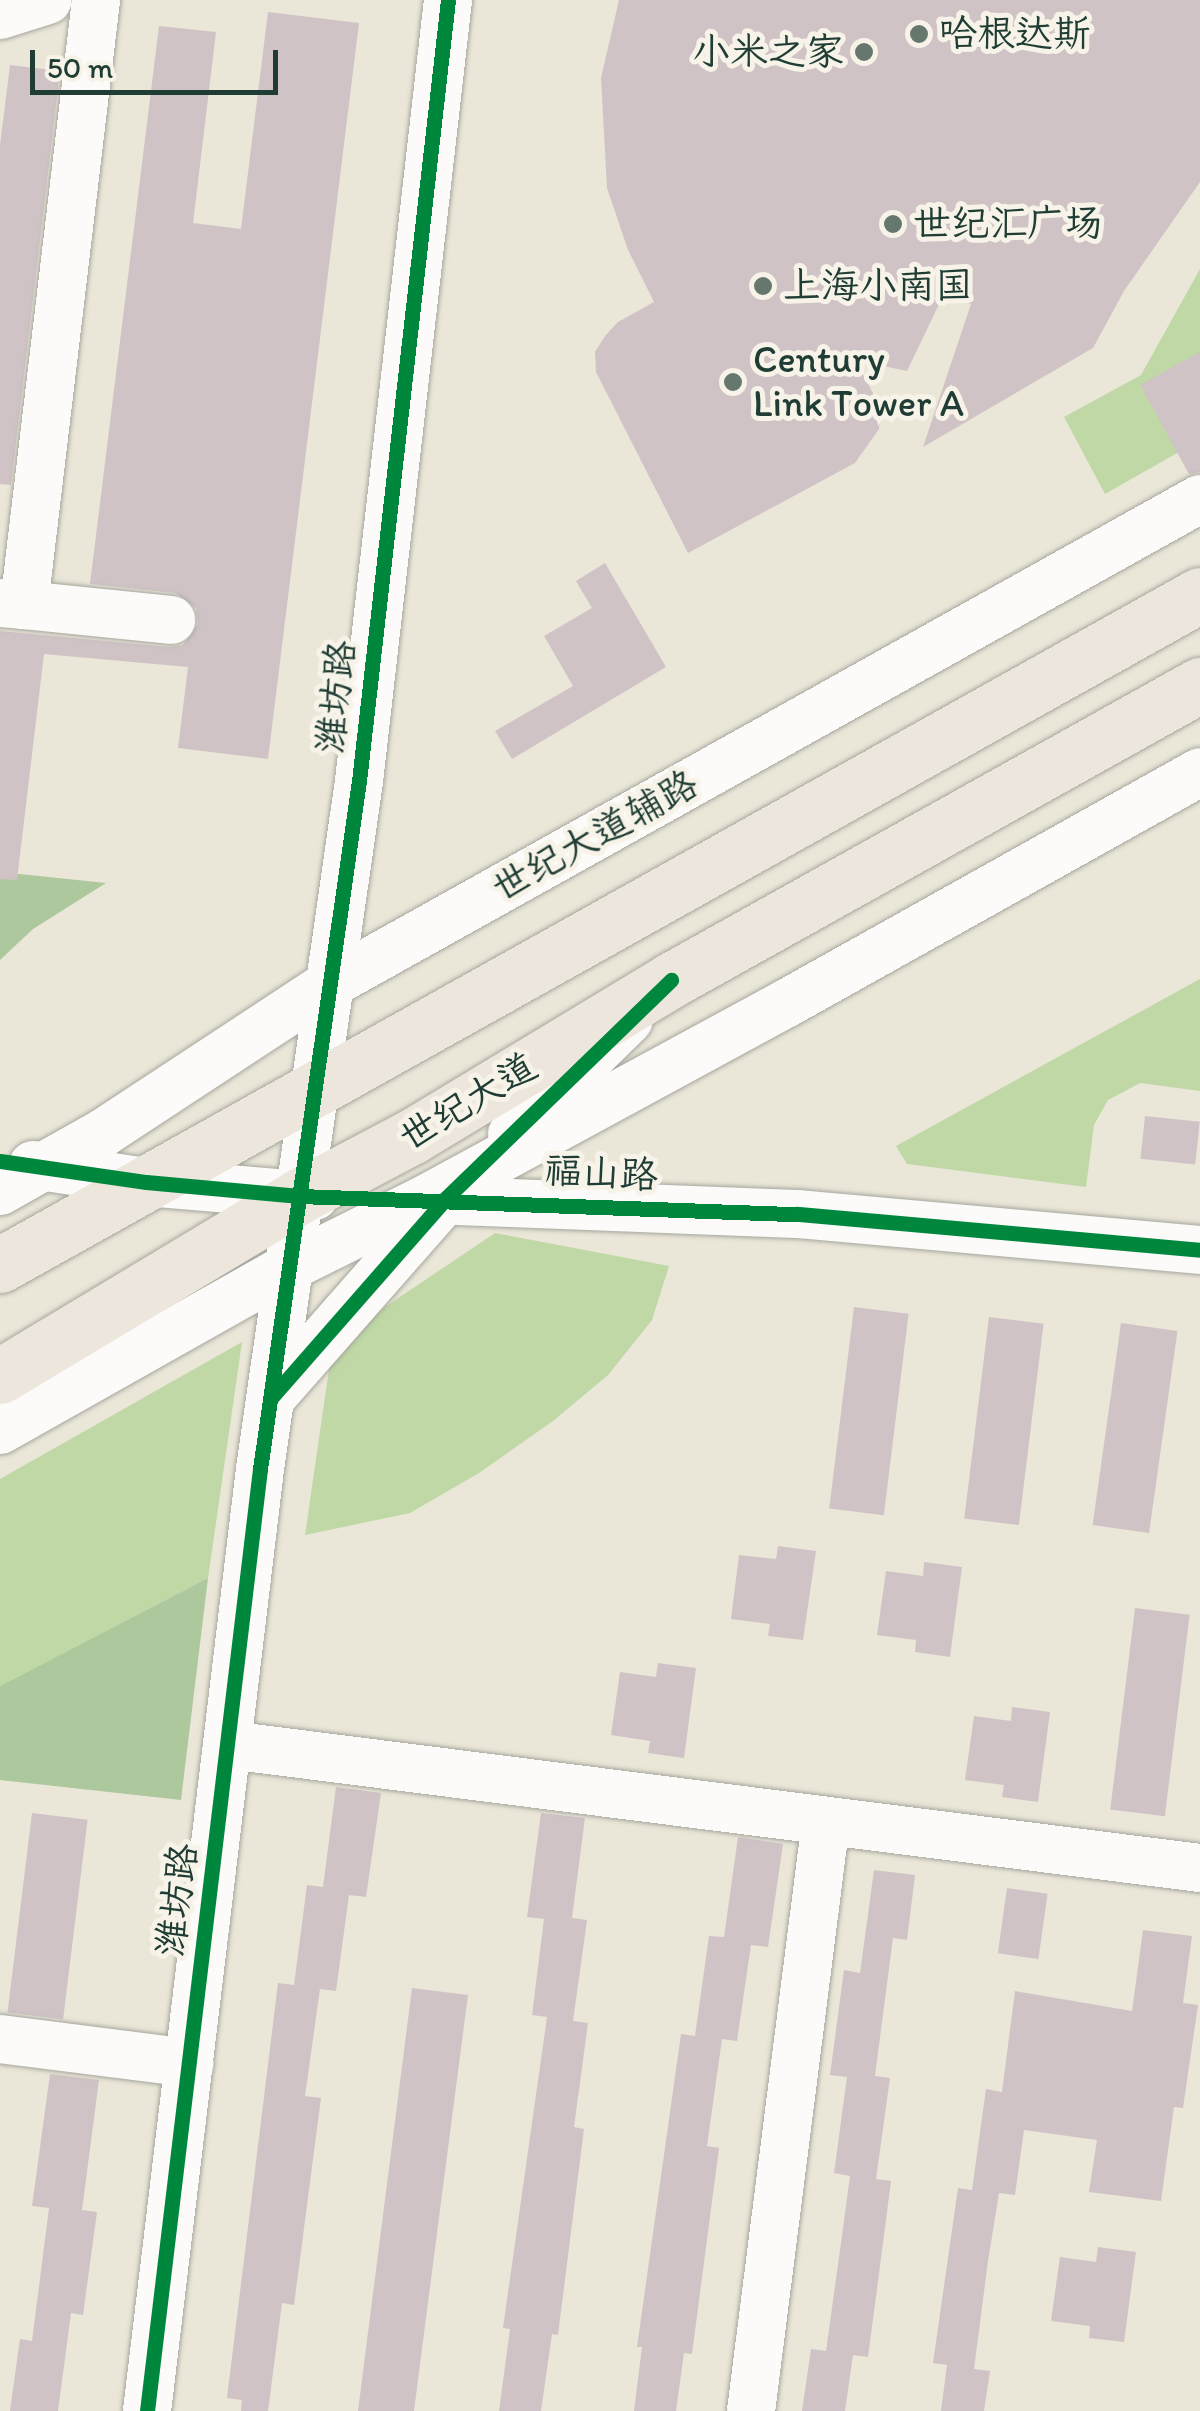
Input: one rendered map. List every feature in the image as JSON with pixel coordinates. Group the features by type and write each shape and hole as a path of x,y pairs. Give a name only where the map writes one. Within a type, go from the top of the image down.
{"main road":[{"path":"0,1265 1200,595"},
{"name":"世纪大道","path":"0,1376 298,1196 411,1137 671,980 1200,685"}],"street":[{"path":"0,15 48,0"},
{"path":"96,0 12,604 172,620"},
{"name":"潍坊路","path":"148,2411 270,1398 359,781 447,0"},
{"name":"世纪大道辅路","path":"0,1190 21,1164 102,1133 330,984 1200,499"},
{"path":"0,1430 289,1267 446,1192 1200,772"},
{"path":"270,1398 446,1192 671,980"},
{"path":"564,1204 573,1119"},
{"name":"福山路","path":"21,1164 146,1182 298,1196 446,1192 564,1204 798,1214 1200,1250"},
{"path":"229,1745 1200,1868"},
{"path":"751,2411 826,1821"},
{"path":"0,2039 189,2063"}],"green space":[{"path":"1200,269 1200,440 1105,494 1064,417 1141,375"},
{"path":"0,872 106,883 33,929 0,960"},
{"path":"1200,979 1200,1091 1140,1083 1108,1100 1094,1125 1086,1187 907,1164 896,1146"},
{"path":"495,1233 669,1266 652,1320 608,1375 553,1421 479,1473 410,1513 305,1535 333,1342"},
{"path":"242,1342 208,1578 0,1686 0,1479"},
{"path":"208,1578 181,1800 0,1780 0,1686"}],"building":[{"name":"世纪汇广场","path":"619,0 1200,0 1200,182 1124,291 1093,348 923,447 971,304 944,294 907,371 855,360 881,408 879,429 855,463 688,553 596,372 595,352 605,336 618,322 654,302 628,250 607,188 601,78"},
{"path":"268,12 359,23 268,759 178,748 188,667 44,654 17,880 0,879 0,631 169,647 183,645 198,624 196,608 175,593 90,584 159,26 216,32 193,223 241,229"},
{"path":"10,65 60,71 11,485 0,484 0,145"},
{"path":"1200,352 1200,472 1189,474 1140,385"},
{"path":"605,563 666,667 512,759 495,731 573,686 544,636 592,608 576,581"},
{"path":"1145,1116 1200,1122 1195,1165 1141,1159"},
{"path":"854,1307 909,1314 884,1515 829,1508"},
{"path":"989,1317 1044,1324 1019,1525 964,1518"},
{"path":"1121,1323 1177,1331 1149,1533 1093,1525"},
{"path":"778,1546 816,1551 803,1640 768,1636 770,1624 731,1619 739,1555 776,1559"},
{"path":"924,1562 962,1567 950,1657 915,1652 916,1640 877,1635 886,1571 923,1576"},
{"path":"1135,1608 1190,1615 1165,1816 1110,1809"},
{"path":"658,1663 696,1668 684,1758 648,1753 650,1741 611,1735 620,1672 656,1677"},
{"path":"1012,1707 1050,1712 1038,1802 1002,1797 1004,1785 965,1780 974,1716 1011,1721"},
{"path":"336,1787 381,1793 366,1897 349,1895 336,1991 320,1989 305,2096 321,2098 294,2305 282,2303 268,2411 241,2411 242,2400 227,2398 278,1983 294,1985 307,1885 323,1887"},
{"path":"32,1813 88,1820 63,2019 8,2013"},
{"path":"541,1813 585,1818 572,1918 587,1920 573,2021 588,2023 574,2127 584,2129 558,2335 552,2334 541,2411 499,2411 510,2329 503,2328 547,2017 532,2015 544,1919 527,1917"},
{"path":"738,1837 783,1844 768,1947 751,1945 737,2041 722,2039 707,2146 719,2148 692,2354 684,2353 676,2411 634,2411 642,2347 637,2347 681,2034 695,2036 709,1936 724,1937"},
{"path":"874,1870 915,1875 907,1940 893,1938 875,2076 890,2078 876,2179 891,2181 868,2357 853,2355 845,2411 802,2411 811,2349 826,2351 850,2176 834,2173 847,2077 830,2075 844,1970 860,1973"},
{"path":"1007,1888 1048,1894 1038,1959 998,1953"},
{"path":"1143,1930 1192,1936 1183,2003 1198,2005 1183,2108 1174,2107 1161,2201 1089,2192 1097,2140 1024,2130 1015,2195 999,2193 988,2261 974,2369 990,2371 984,2411 941,2411 947,2365 933,2363 958,2188 972,2190 986,2089 1002,2092 1015,1991 1132,2011"},
{"path":"412,1988 468,1995 414,2411 358,2411"},
{"path":"50,2074 99,2080 82,2210 97,2212 83,2315 71,2313 58,2411 10,2411 20,2339 32,2341 49,2208 32,2206"},
{"path":"1098,2247 1136,2252 1124,2342 1089,2338 1090,2326 1051,2321 1060,2257 1096,2262"}],"cycle path":[{"path":"147,2411 260,1469 359,781 448,0"},
{"path":"271,1398 445,1199 671,980"},
{"path":"0,1161 146,1182 299,1196 798,1214 1200,1250"}],"place":[{"name":"哈根达斯","path":"919,34"},
{"name":"小米之家","path":"864,52"},
{"name":"世纪汇广场","path":"893,224"},
{"name":"上海小南国","path":"763,286"},
{"name":"Century Link Tower A","path":"733,382"}]}
